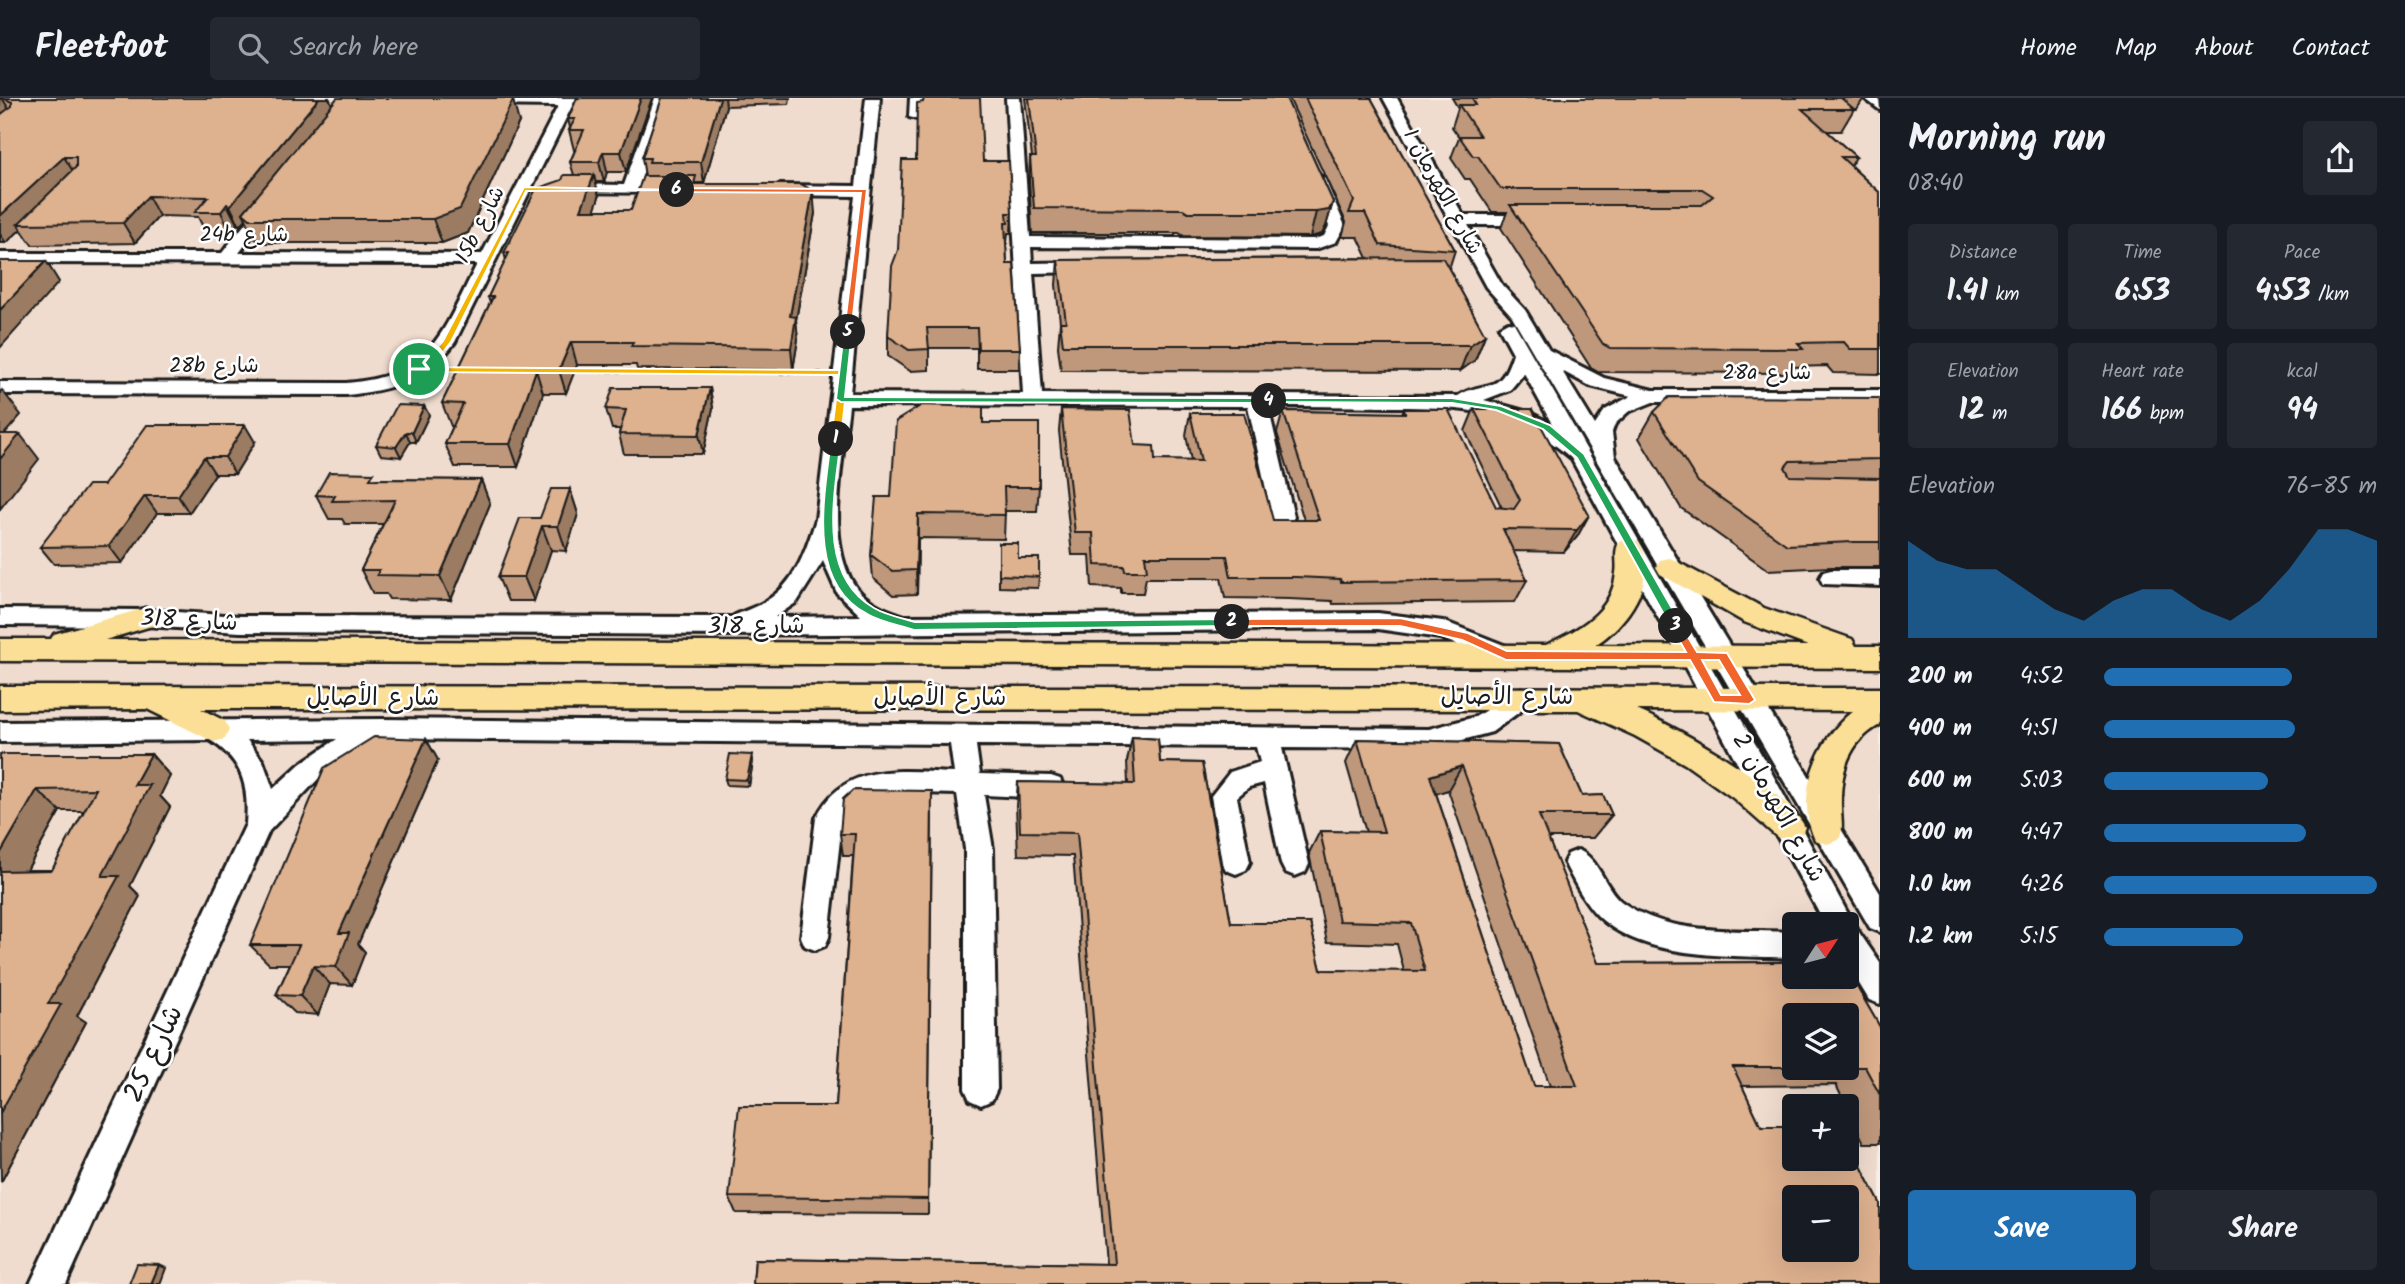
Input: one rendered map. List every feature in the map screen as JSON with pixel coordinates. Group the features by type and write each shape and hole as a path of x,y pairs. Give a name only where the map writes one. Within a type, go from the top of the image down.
{"main road":[{"path":"1549,655 1589,636 1618,611 1631,581 1629,547"},
{"path":"1670,567 1732,605 1767,622 1818,640 1880,656"},
{"path":"30,651 145,618"},
{"name":"شارع الأصايل","path":"0,650 1549,655 1880,700"},
{"name":"شارع الأصايل","path":"0,698 1567,698 1880,656"},
{"path":"1377,696 1401,684 1426,680 1880,677"},
{"path":"150,698 214,730"},
{"path":"1567,698 1629,720 1690,751 1746,790 1789,827"},
{"path":"1827,830 1823,786 1834,750 1857,723 1880,710"}],"street":[{"path":"630,189 662,98"},
{"path":"730,626 766,612 794,592 812,568 827,519 865,191 873,98"},
{"path":"916,117 917,98"},
{"path":"1013,98 1033,399"},
{"name":"شارع الكهرمان 1","path":"1390,98 1495,287 1519,314 1531,351 1581,456 1629,547 1720,677"},
{"path":"1871,98 1880,106"},
{"path":"458,102 568,100"},
{"name":"15b شارع","path":"421,368 446,342 488,259 537,189 568,100"},
{"path":"1023,242 1316,244 1334,235 1337,226 1308,159"},
{"path":"227,258 282,189"},
{"path":"537,189 685,190"},
{"path":"768,190 865,191"},
{"path":"1458,220 1553,220"},
{"path":"3,258 22,242"},
{"name":"24b شارع","path":"3,258 488,259"},
{"path":"1025,268 1106,267"},
{"path":"1446,407 1490,394 1510,383 1531,351"},
{"name":"شارع الكهرمان 1","path":"1531,351 1610,464 1670,567 1720,677"},
{"name":"28a شارع","path":"1531,351 1597,382 1653,396 1880,396"},
{"name":"28b شارع","path":"0,388 359,388 397,380 421,368"},
{"name":"28a شارع","path":"1610,464 1603,450 1604,425 1622,406 1653,396"},
{"path":"841,399 1257,401 1498,408 1532,419 1560,437 1581,456"},
{"path":"1257,401 1283,517"},
{"path":"827,519 835,571 843,586 871,612 914,626"},
{"path":"1831,578 1880,578"},
{"name":"شارع 318","path":"0,617 145,618 240,624 730,626 1400,622 1464,636 1506,656"},
{"name":"شارع الكهرمان 2","path":"1720,677 1789,827 1833,912"},
{"name":"شارع الكهرمان 2","path":"1720,677 1827,830 1880,919"},
{"path":"0,732 382,729 1439,738 1483,725 1521,697"},
{"name":"شارع 25","path":"48,1284 259,824 304,775 341,749 382,729"},
{"name":"شارع 25","path":"214,730 231,739 254,766 261,784 259,824"},
{"path":"961,733 979,849 981,1089"},
{"path":"1267,738 1295,864"},
{"path":"1236,862 1224,796 1231,784 1243,775 1275,771"},
{"path":"815,937 829,818 842,802 859,788 879,781 1080,788"},
{"path":"1578,862 1610,909 1640,928 1674,937 1782,943"},
{"name":"شارع الكهرمان 2","path":"1859,958 1880,990"}],"path":[{"path":"421,368 474,370"},
{"path":"569,371 844,373"}],"shaded area":[{"path":"0,98 1880,98 1880,1284 0,1284"}],"building":[{"path":"3,98 319,98 230,206 227,204 221,212 195,212 208,197 148,196 123,223 18,224 76,167 76,157 64,157 0,216 0,115 12,106 12,102"},
{"path":"337,98 513,100 460,209 433,219 250,219 243,213"},
{"path":"577,98 641,98 621,152 603,152 599,162 570,162 584,130 569,130 575,119 568,119"},
{"path":"662,98 720,98 701,162 649,162 650,158 642,158"},
{"path":"924,98 980,98 983,161 1009,161 1012,213 1007,213 1008,223 1005,223 1007,264 1014,264 1020,349 978,349 977,328 927,328 929,349 909,350 888,336 892,266 898,250 902,160 916,160 917,103 923,102"},
{"path":"1029,98 1286,98 1333,202 1329,210 1316,212 1034,208 1030,157 1036,157"},
{"path":"1305,98 1371,98 1455,250 1380,245 1365,213 1349,213 1354,201"},
{"path":"1472,98 1841,98 1854,109 1802,109 1856,157 1841,157 1880,193 1880,349 1850,349 1844,342 1798,343 1803,349 1610,348 1603,344 1510,205 1702,205 1713,196 1702,189 1501,189 1478,156 1473,156 1459,136 1480,136 1459,105 1476,105"},
{"path":"564,175 594,175 581,210 631,210 643,176 696,176 694,184 801,184 813,191 790,316 796,317 791,348 631,346 633,342 571,342 559,370 536,370 510,444 445,444 463,404 442,403 493,297 488,297 509,253 504,253 536,189 562,180"},
{"path":"1443,258 1485,335 1470,345 1063,345 1060,322 1066,322 1058,260"},
{"path":"0,261 46,261 0,310"},
{"path":"613,388 710,388 699,435 619,434 626,410 606,409"},
{"path":"1669,397 1880,398 1880,459 1790,461 1785,467 1790,476 1880,478 1880,542 1787,545 1698,482 1654,412"},
{"path":"397,405 424,406 412,432 406,432 396,447 376,445"},
{"path":"922,405 983,407 983,423 1039,423 1039,487 1004,487 1005,515 918,514 916,570 892,571 871,555 876,497 891,497 896,421"},
{"path":"1061,409 1130,410 1135,445 1154,446 1155,460 1201,461 1190,413 1244,413 1273,520 1319,520 1283,411 1405,413 1404,409 1448,409 1496,507 1514,509 1520,500 1474,409 1532,409 1589,515 1577,530 1503,529 1527,580 1341,582 1340,579 1296,577 1231,577 1227,556 1145,556 1147,571 1125,571 1124,566 1095,565 1093,533 1075,533"},
{"path":"147,425 245,425 225,457 204,457 178,496 145,496 109,546 40,547 88,485 104,485"},
{"path":"0,434 20,434 0,459"},
{"path":"329,472 374,473 370,479 481,480 440,576 377,575 379,570 361,570 395,500 332,501 335,496 316,495"},
{"path":"551,489 570,489 558,526 542,526 524,577 498,577 520,518 540,518"},
{"path":"999,543 1018,543 1018,558 1039,558 1039,577 999,575"},
{"path":"374,737 426,739 339,933 349,933 336,967 313,966 300,996 276,995 299,945 250,945 324,768"},
{"path":"1132,737 1158,739 1160,762 1202,763 1231,923 1310,923 1321,970 1425,971 1411,923 1339,921 1320,831 1384,832 1357,739 1559,744 1582,796 1603,795 1612,815 1539,815 1598,963 1782,962 1782,989 1858,989 1880,1027 1880,1095 1865,1067 1859,1067 1859,1003 1782,1003 1782,1067 1733,1067 1761,1126 1782,1126 1782,1171 1859,1171 1859,1162 1880,1203 1880,1284 753,1284 755,1259 1114,1264 1077,833 1020,832 1018,782 1135,784","holes":["1462,766 1577,1086 1534,1086 1430,776"]},
{"path":"0,754 151,754 134,785 150,785 102,876 119,876 48,1004 61,1004 0,1113 0,871 52,870 96,789 37,790 0,854"},
{"path":"730,754 752,755 747,780 725,779"},
{"path":"853,790 932,791 928,1199 729,1197 739,1106 836,1106 855,834 840,834 843,799"},
{"path":"137,1264 159,1265 151,1284 129,1284"}],"route":[{"path":"419,369 441,350 446,342 524,189 865,191 841,399 1452,401 1515,412 1546,427 1581,456 1629,547 1694,656 1718,699 1749,700 1723,656 1694,656 1663,656 1506,656 1464,636 1400,622 914,626 892,621 871,612 855,600 835,571 827,519 844,373 419,369"}]}
